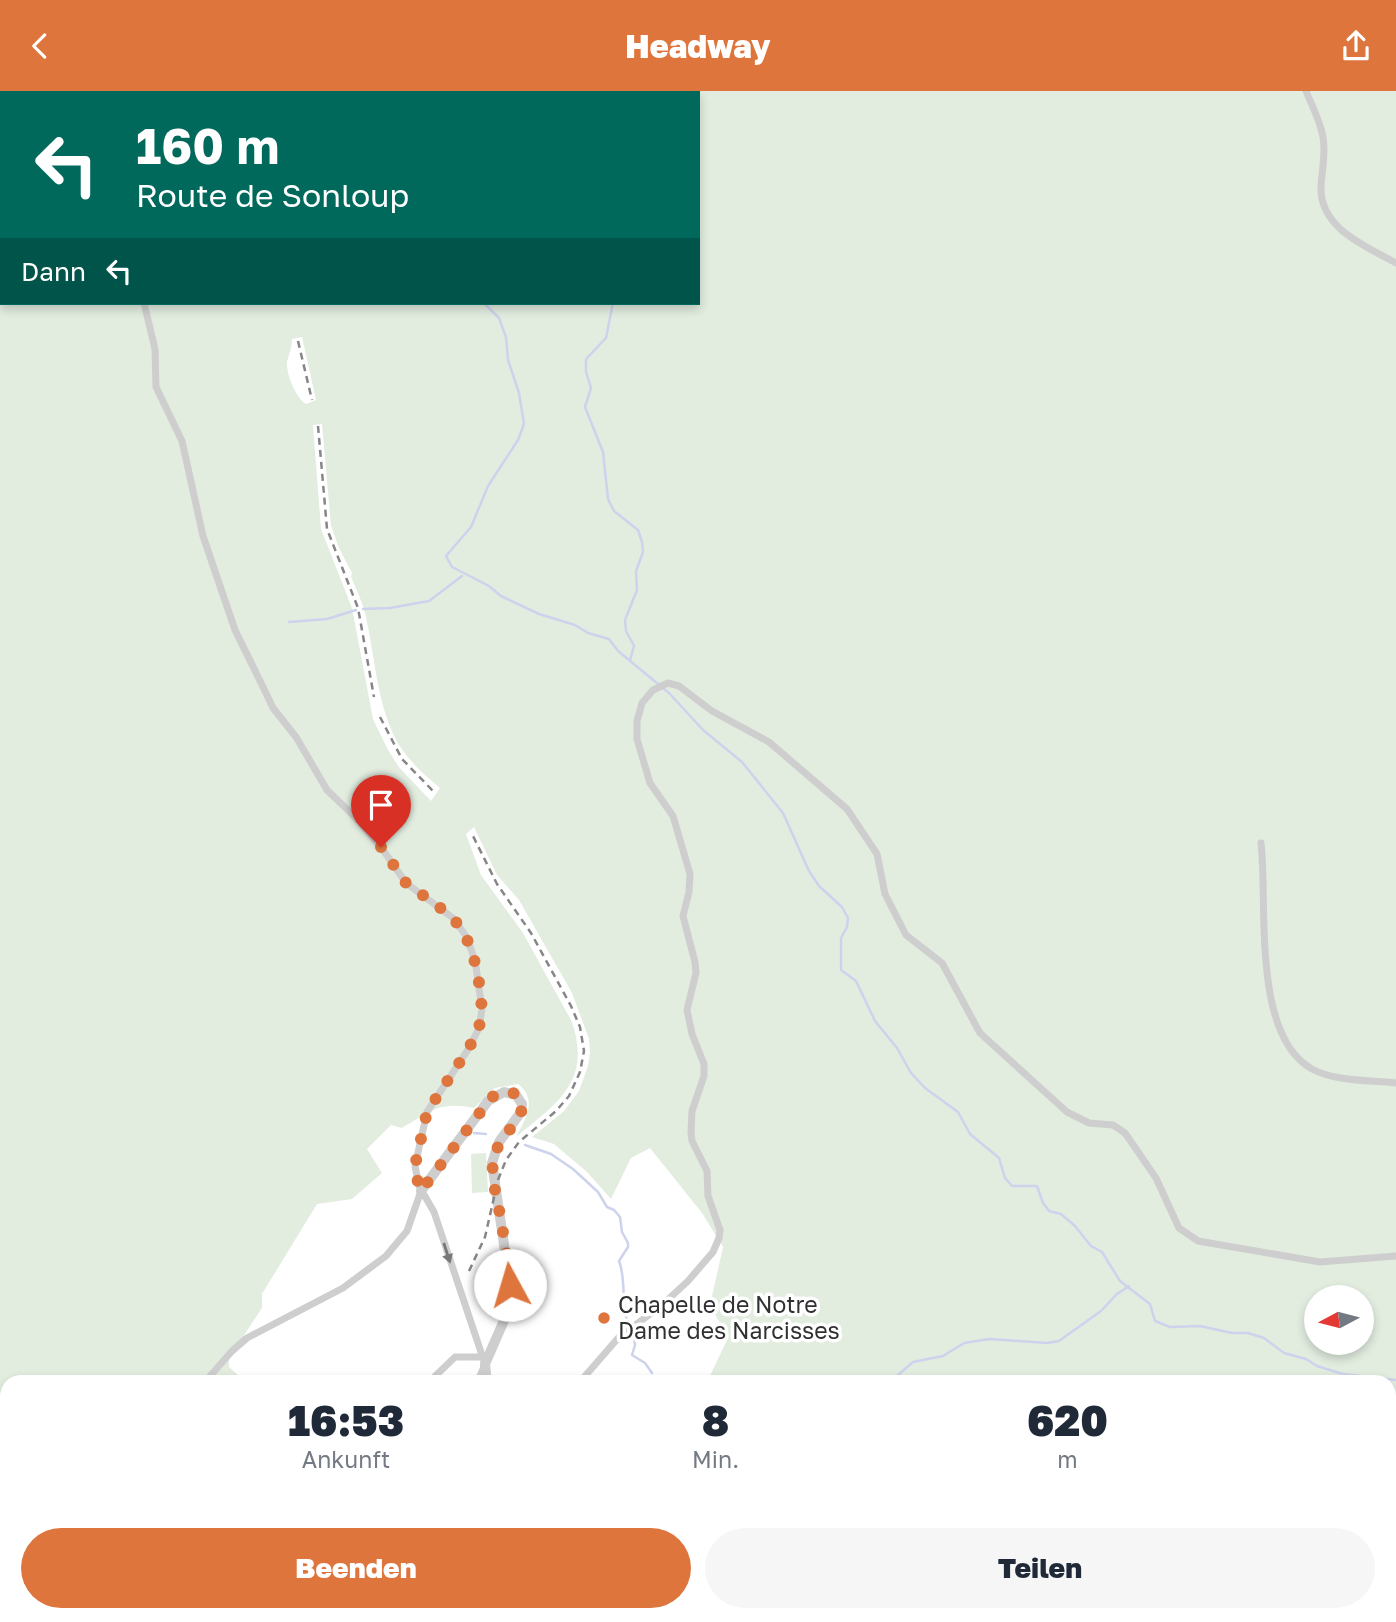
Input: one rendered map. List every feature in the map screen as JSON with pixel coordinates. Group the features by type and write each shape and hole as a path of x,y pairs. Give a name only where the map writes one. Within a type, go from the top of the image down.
{"street":[{"path":"1306,91 1323,137 1321,197 1328,215 1340,230 1396,263"},
{"path":"145,305 155,349 156,387 182,441 203,536 235,630 268,698 335,799 386,852 406,883 453,918 466,936 475,960 481,1019 469,1048 427,1112 414,1170 421,1191 434,1212 486,1375"},
{"path":"586,1375 619,1337 661,1306 688,1281 713,1252 720,1230 708,1196 707,1171 692,1141 691,1132 692,1111 704,1076 704,1064 692,1034 687,1010 696,973 683,916 690,874 673,816 650,783 640,753 637,721 639,710 646,698 659,686 668,683 679,686 712,711 769,742 847,809 877,854 886,894 906,935 942,963 980,1033 1067,1112 1089,1123 1113,1125 1125,1133 1156,1178 1179,1228 1185,1234 1198,1241 1320,1262 1396,1256"},
{"path":"1261,843 1264,948 1274,1008 1282,1036 1298,1058 1312,1069 1341,1077 1396,1083"},
{"path":"211,1375 247,1338 343,1288 372,1267 404,1236 421,1191 491,1098 506,1091 516,1095 522,1104 521,1112 499,1142 492,1163 509,1275 509,1295 506,1315 483,1361 479,1375"},
{"path":"436,1375 452,1359 483,1361"}],"shaded area":[{"path":"700,91 1396,91 1396,1375 710,1375 728,1338 710,1305 723,1247 702,1213 650,1148 631,1158 611,1199 587,1172 554,1144 532,1137 564,1111 579,1091 588,1066 589,1039 572,993 519,900 497,875 474,827 466,834 481,875 523,933 572,1022 577,1043 574,1076 557,1101 516,1137 529,1103 528,1096 518,1084 495,1088 474,1108 443,1107 428,1112 402,1128 391,1125 367,1149 382,1173 352,1199 317,1204 262,1294 262,1308 229,1358 229,1367 238,1375 0,1375 0,305 700,305","holes":["302,337 316,400 306,404 292,385 287,362 292,339","322,424 331,526 352,573 351,577 364,609 389,725 400,747 440,788 431,801 398,766 373,719 352,608 321,529 313,425"]},
{"path":"486,1153 488,1192 472,1193 471,1154"}],"waterway":[{"path":"486,305 499,318 506,337 508,360 519,393 524,424 518,440 488,486 471,527 446,556 452,567 489,586 501,596 539,614 609,639 618,651 669,693 703,730 742,762 783,813 809,871 819,886 842,907 848,918 841,938 841,970 856,981 875,1021 897,1048 911,1073 925,1088 958,1112 970,1134 999,1158 1005,1178 1012,1186 1037,1186 1049,1211 1061,1214 1091,1246 1102,1252 1120,1281 1150,1304 1155,1321 1170,1327 1200,1326 1232,1333 1248,1333 1264,1338 1284,1353 1306,1359 1317,1366 1352,1375"},
{"path":"613,305 606,338 586,359 586,372 591,388 585,407 603,452 608,499 614,511 638,530 642,542 643,552 636,571 637,590 625,620 626,631 634,646 630,660"},
{"path":"363,609 390,608 429,601 462,576"},
{"path":"289,622 327,619 356,610"},
{"path":"474,1133 486,1134"},
{"path":"525,1145 551,1154 573,1169 598,1192 607,1207 620,1217 622,1232 628,1243 619,1261 629,1326"},
{"path":"898,1375 913,1362 943,1356 964,1343 989,1339 1047,1343 1059,1341 1101,1311 1129,1286"},
{"path":"633,1332 635,1345 632,1355 645,1363 652,1373"}],"railway":[{"path":"298,341 312,400"},
{"path":"318,426 327,529 358,608 374,697"},
{"path":"380,717 402,759 435,793"},
{"path":"469,1271 485,1237 498,1180 506,1160 519,1142 556,1111 569,1096 580,1072 584,1051 580,1027 571,1006 531,933 497,884 471,832"}],"place":[{"name":"Chapelle de Notre Dame des Narcisses","path":"604,1318"}],"route":[{"path":"381,847 412,889 443,910 461,927 471,948 478,974 482,1009 479,1028 427,1112 414,1170 421,1191 491,1098 506,1091 514,1093 522,1104 520,1115 499,1142 492,1163 510,1285"}]}
